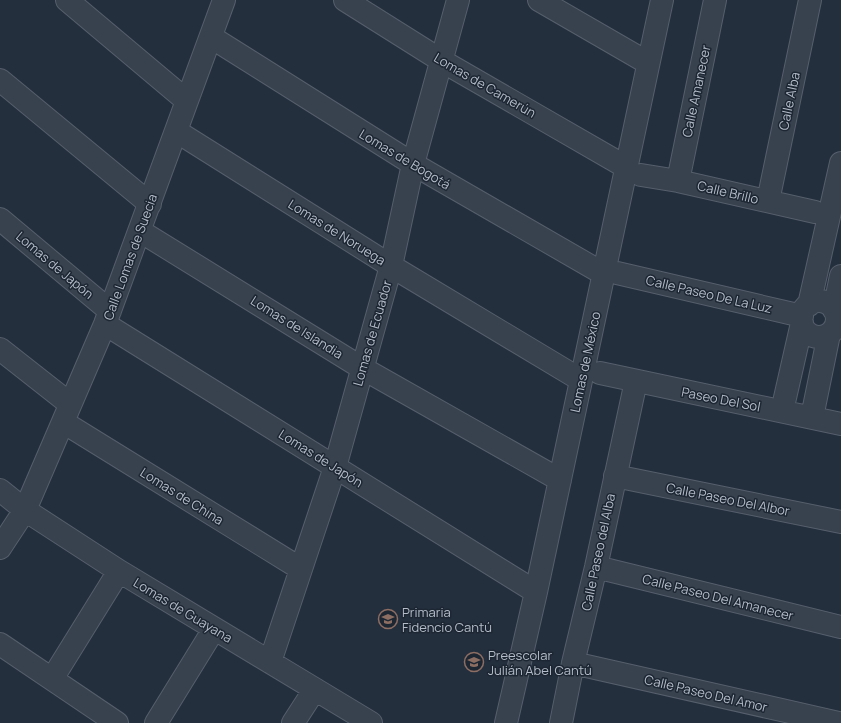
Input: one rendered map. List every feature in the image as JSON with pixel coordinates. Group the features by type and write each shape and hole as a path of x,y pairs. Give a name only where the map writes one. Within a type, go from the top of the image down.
{"street":[{"path":"67,0 187,101"},
{"name":"Calle Lomas de Suecia","path":"0,548 25,510 107,318 224,0"},
{"name":"Lomas de Camerún","path":"345,0 442,61 634,171"},
{"name":"Lomas de Ecuador","path":"270,662 334,467 391,266 413,164 458,0"},
{"path":"539,0 648,63"},
{"name":"Lomas de México","path":"506,723 560,480 591,377 610,274 634,171 648,63 662,0"},
{"name":"Calle Amanecer","path":"678,181 715,0"},
{"name":"Calle Alba","path":"768,201 810,0"},
{"name":"Lomas de Bogotá","path":"211,36 413,164 610,274"},
{"path":"0,80 150,204"},
{"name":"Lomas de Noruega","path":"176,131 391,266 591,377"},
{"path":"782,411 841,163"},
{"name":"Calle Brillo","path":"634,171 815,212"},
{"name":"Lomas de Japón","path":"0,219 107,318 334,467 536,592"},
{"name":"Lomas de Islandia","path":"140,231 362,368 560,480"},
{"name":"Calle Paseo De La Luz","path":"610,274 804,314"},
{"path":"812,417 835,323 841,276"},
{"path":"815,302 822,302 829,305 835,323 822,337 816,337 809,334 804,329 804,314 815,302"},
{"name":"Lomas de China","path":"0,349 66,413 301,569"},
{"name":"Paseo Del Sol","path":"591,377 636,382 841,424"},
{"name":"Calle Paseo del Alba","path":"561,723 636,382"},
{"name":"Calle Paseo Del Albor","path":"615,476 841,522"},
{"name":"Lomas de Guayana","path":"0,490 25,510 119,571 371,723"},
{"name":"Calle Paseo Del Amanecer","path":"596,567 841,627"},
{"path":"52,679 119,571"},
{"path":"156,723 214,629"},
{"path":"0,644 117,723"},
{"name":"Calle Paseo Del Amor","path":"573,663 839,723"},
{"path":"293,723 315,689"}],"place":[{"name":"Primaria Fidencio Cantú","path":"388,619"},
{"name":"Preescolar Julián Abel Cantú","path":"474,662"}]}
